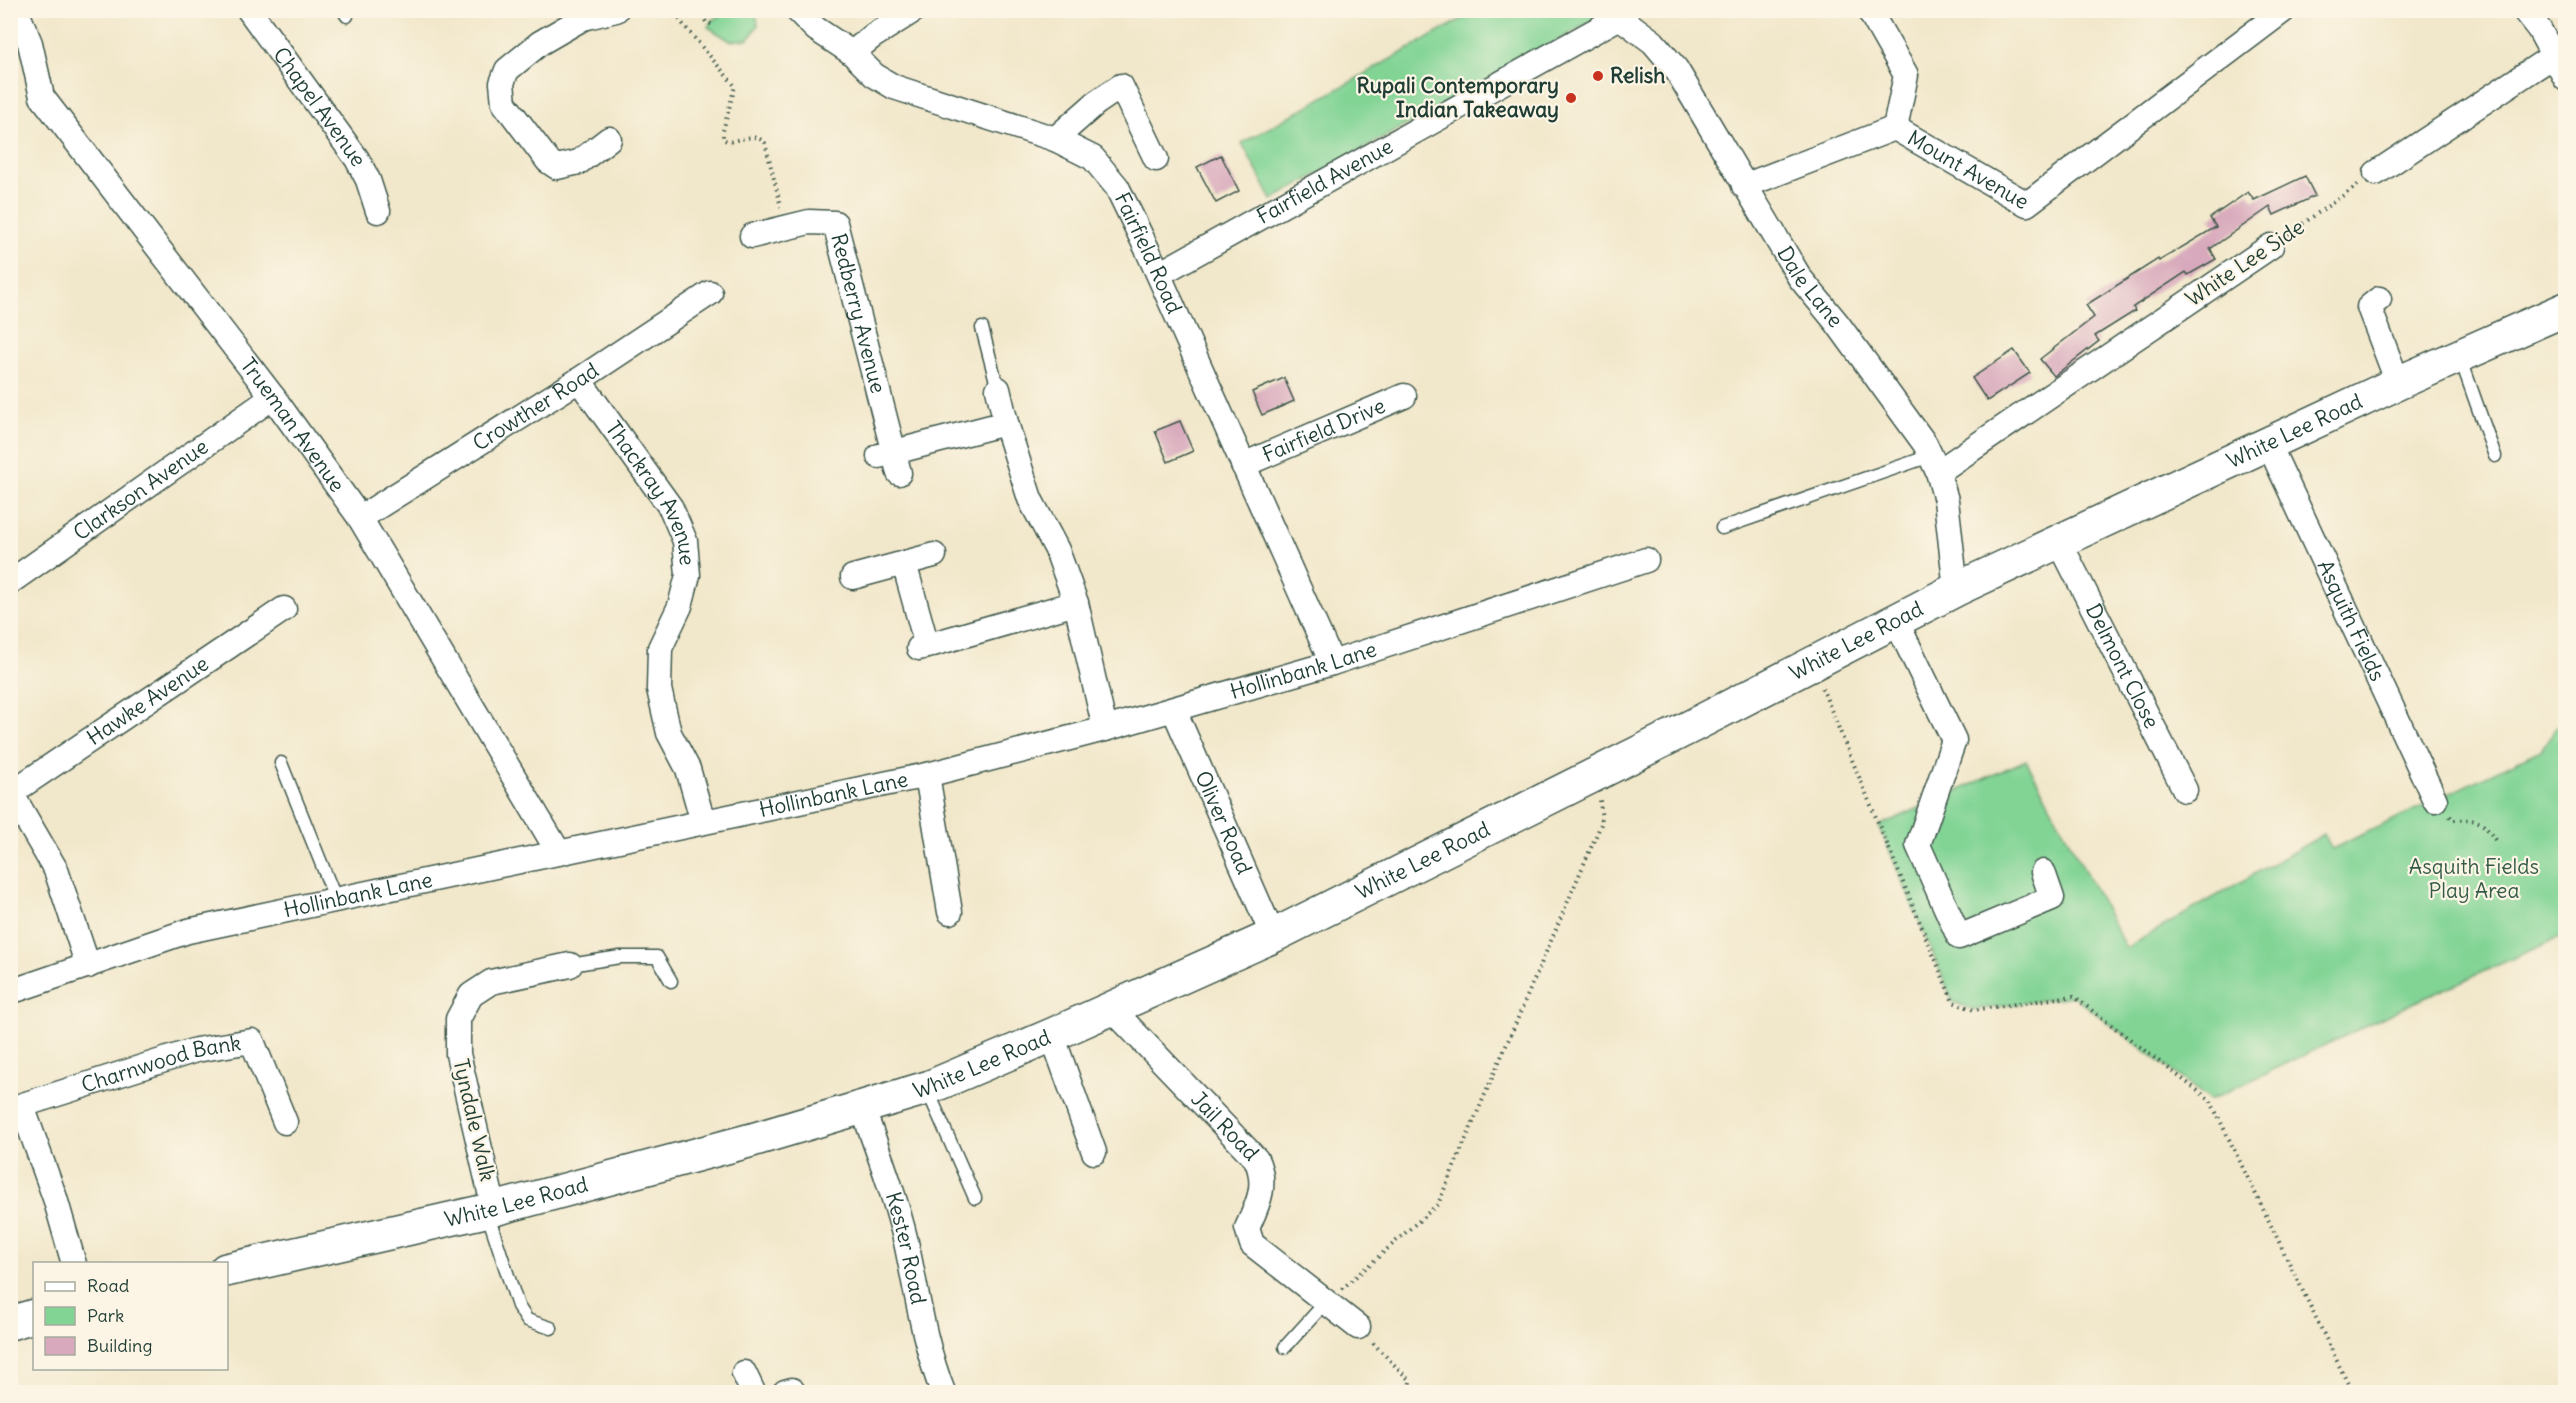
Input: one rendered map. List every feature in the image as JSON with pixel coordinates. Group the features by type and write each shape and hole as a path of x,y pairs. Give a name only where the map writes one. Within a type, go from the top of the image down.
{"main road":[{"name":"White Lee Road","path":"228,1270 490,1210 752,1140 926,1088 1052,1035 1273,936 1956,590 2398,383 2565,309"},
{"path":"10,1323 33,1316"}],"street":[{"name":"Trueman Avenue","path":"16,10 30,43 42,97 273,397 360,518 559,853"},
{"name":"Chapel Avenue","path":"249,10 357,159 368,180 378,211"},
{"name":"Fairfield Road","path":"796,10 816,29 852,52 874,75 894,87 1055,139 1093,158 1117,187 1159,274 1332,663"},
{"path":"852,52 914,10"},
{"name":"Mount Avenue","path":"1744,186 1895,128 2027,204 2284,10"},
{"path":"2524,10 2539,29 2565,79"},
{"path":"609,139 579,162 557,167 548,161 504,103 502,83 507,70 540,43 583,18 614,11"},
{"path":"1874,12 1906,75 1895,128"},
{"name":"Dale Lane","path":"1614,14 1653,42 1676,69 1800,278 1837,323 1924,444 1934,464 1946,500 1956,590"},
{"name":"Fairfield Avenue","path":"1159,274 1614,14"},
{"path":"2376,173 2553,56"},
{"path":"1055,139 1096,103 1121,86 1156,159"},
{"name":"Redberry Avenue","path":"752,236 809,222 835,223 890,460 1006,423"},
{"name":"White Lee Side","path":"1934,464 2271,246"},
{"name":"Crowther Road","path":"360,518 579,380 710,293"},
{"path":"2379,299 2368,307 2398,383"},
{"name":"Thackray Avenue","path":"579,380 671,508 685,541 688,575 680,606 660,648 659,689 669,733 688,769 703,822"},
{"path":"998,389 1006,423 1030,499 1057,550 1076,603 1106,729"},
{"name":"Fairfield Drive","path":"1244,465 1404,396"},
{"name":"Clarkson Avenue","path":"10,582 273,397"},
{"name":"Asquith Fields","path":"2268,443 2435,800"},
{"name":"Delmont Close","path":"2060,543 2185,790"},
{"path":"853,577 934,555"},
{"name":"Hollinbank Lane","path":"10,992 188,931 927,775 1106,729 1332,663 1646,560"},
{"path":"904,562 923,647 1076,603"},
{"name":"Hawke Avenue","path":"11,792 284,609"},
{"path":"1896,621 1954,740 1917,845 1959,937 2052,898 2043,872"},
{"name":"Oliver Road","path":"1174,710 1273,936"},
{"path":"927,775 950,912"},
{"path":"11,792 56,870 88,966"},
{"name":"Tyndale Walk","path":"490,1210 458,1054 458,1019 471,995 491,982 570,965"},
{"name":"Jail Road","path":"1111,1008 1256,1159 1263,1183 1261,1199 1247,1228 1252,1244 1333,1297 1358,1328"},
{"path":"1052,1035 1094,1152"},
{"name":"Charnwood Bank","path":"74,1262 56,1198 16,1107 196,1050 252,1041 285,1122"},
{"name":"Kester Road","path":"862,1107 885,1169 905,1239 932,1363 943,1392"}],"lane":[{"path":"982,328 998,389"},
{"path":"2460,356 2495,456"},
{"path":"1722,528 1934,464"},
{"path":"281,763 336,900"},
{"path":"570,965 621,957 657,957 671,981"},
{"path":"926,1088 975,1198"},
{"path":"490,1210 518,1306 527,1320 551,1328"},
{"path":"1285,1347 1333,1297"}],"path":[{"path":"671,10 735,86 723,139 729,142 755,137 761,138 765,143 786,227"},
{"path":"699,10 706,22 713,25"},
{"name":"White Lee Side","path":"2271,246 2376,173"},
{"path":"1812,664 1953,1002 1974,1010 2073,996 2210,1100 2352,1392"},
{"path":"1333,1297 1438,1204 1602,822 1596,773"},
{"path":"2435,800 2453,820 2473,819 2482,823 2495,840"},
{"path":"1358,1328 1410,1381 1408,1392"}],"green space":[{"path":"728,11 756,11 758,25 749,39 730,41 708,27 711,21"},
{"path":"1476,11 1592,11 1594,20 1272,200 1242,143"},
{"name":"Asquith Fields Play Area","path":"2558,726 2566,728 2565,935 2409,1005 2210,1100 2073,996 1974,1010 1953,1002 1879,826 2026,760 2126,948 2324,834 2332,849 2541,750"}],"building":[{"path":"1221,155 1239,191 1216,203 1197,167"},
{"path":"2305,176 2315,196 2274,215 2270,207 2210,249 2216,259 2188,275 2186,272 2133,307 2135,311 2095,336 2099,341 2054,376 2040,359 2094,317 2086,305 2158,259 2159,261 2216,227 2210,218 2248,192 2254,200"},
{"path":"2014,350 2030,373 1987,401 1972,378"},
{"path":"1284,378 1294,401 1262,415 1252,392"},
{"path":"1180,421 1193,451 1168,462 1155,431"}],"place":[{"name":"Relish","path":"1598,76"},
{"name":"Rupali Contemporary Indian Takeaway","path":"1571,98"}]}
